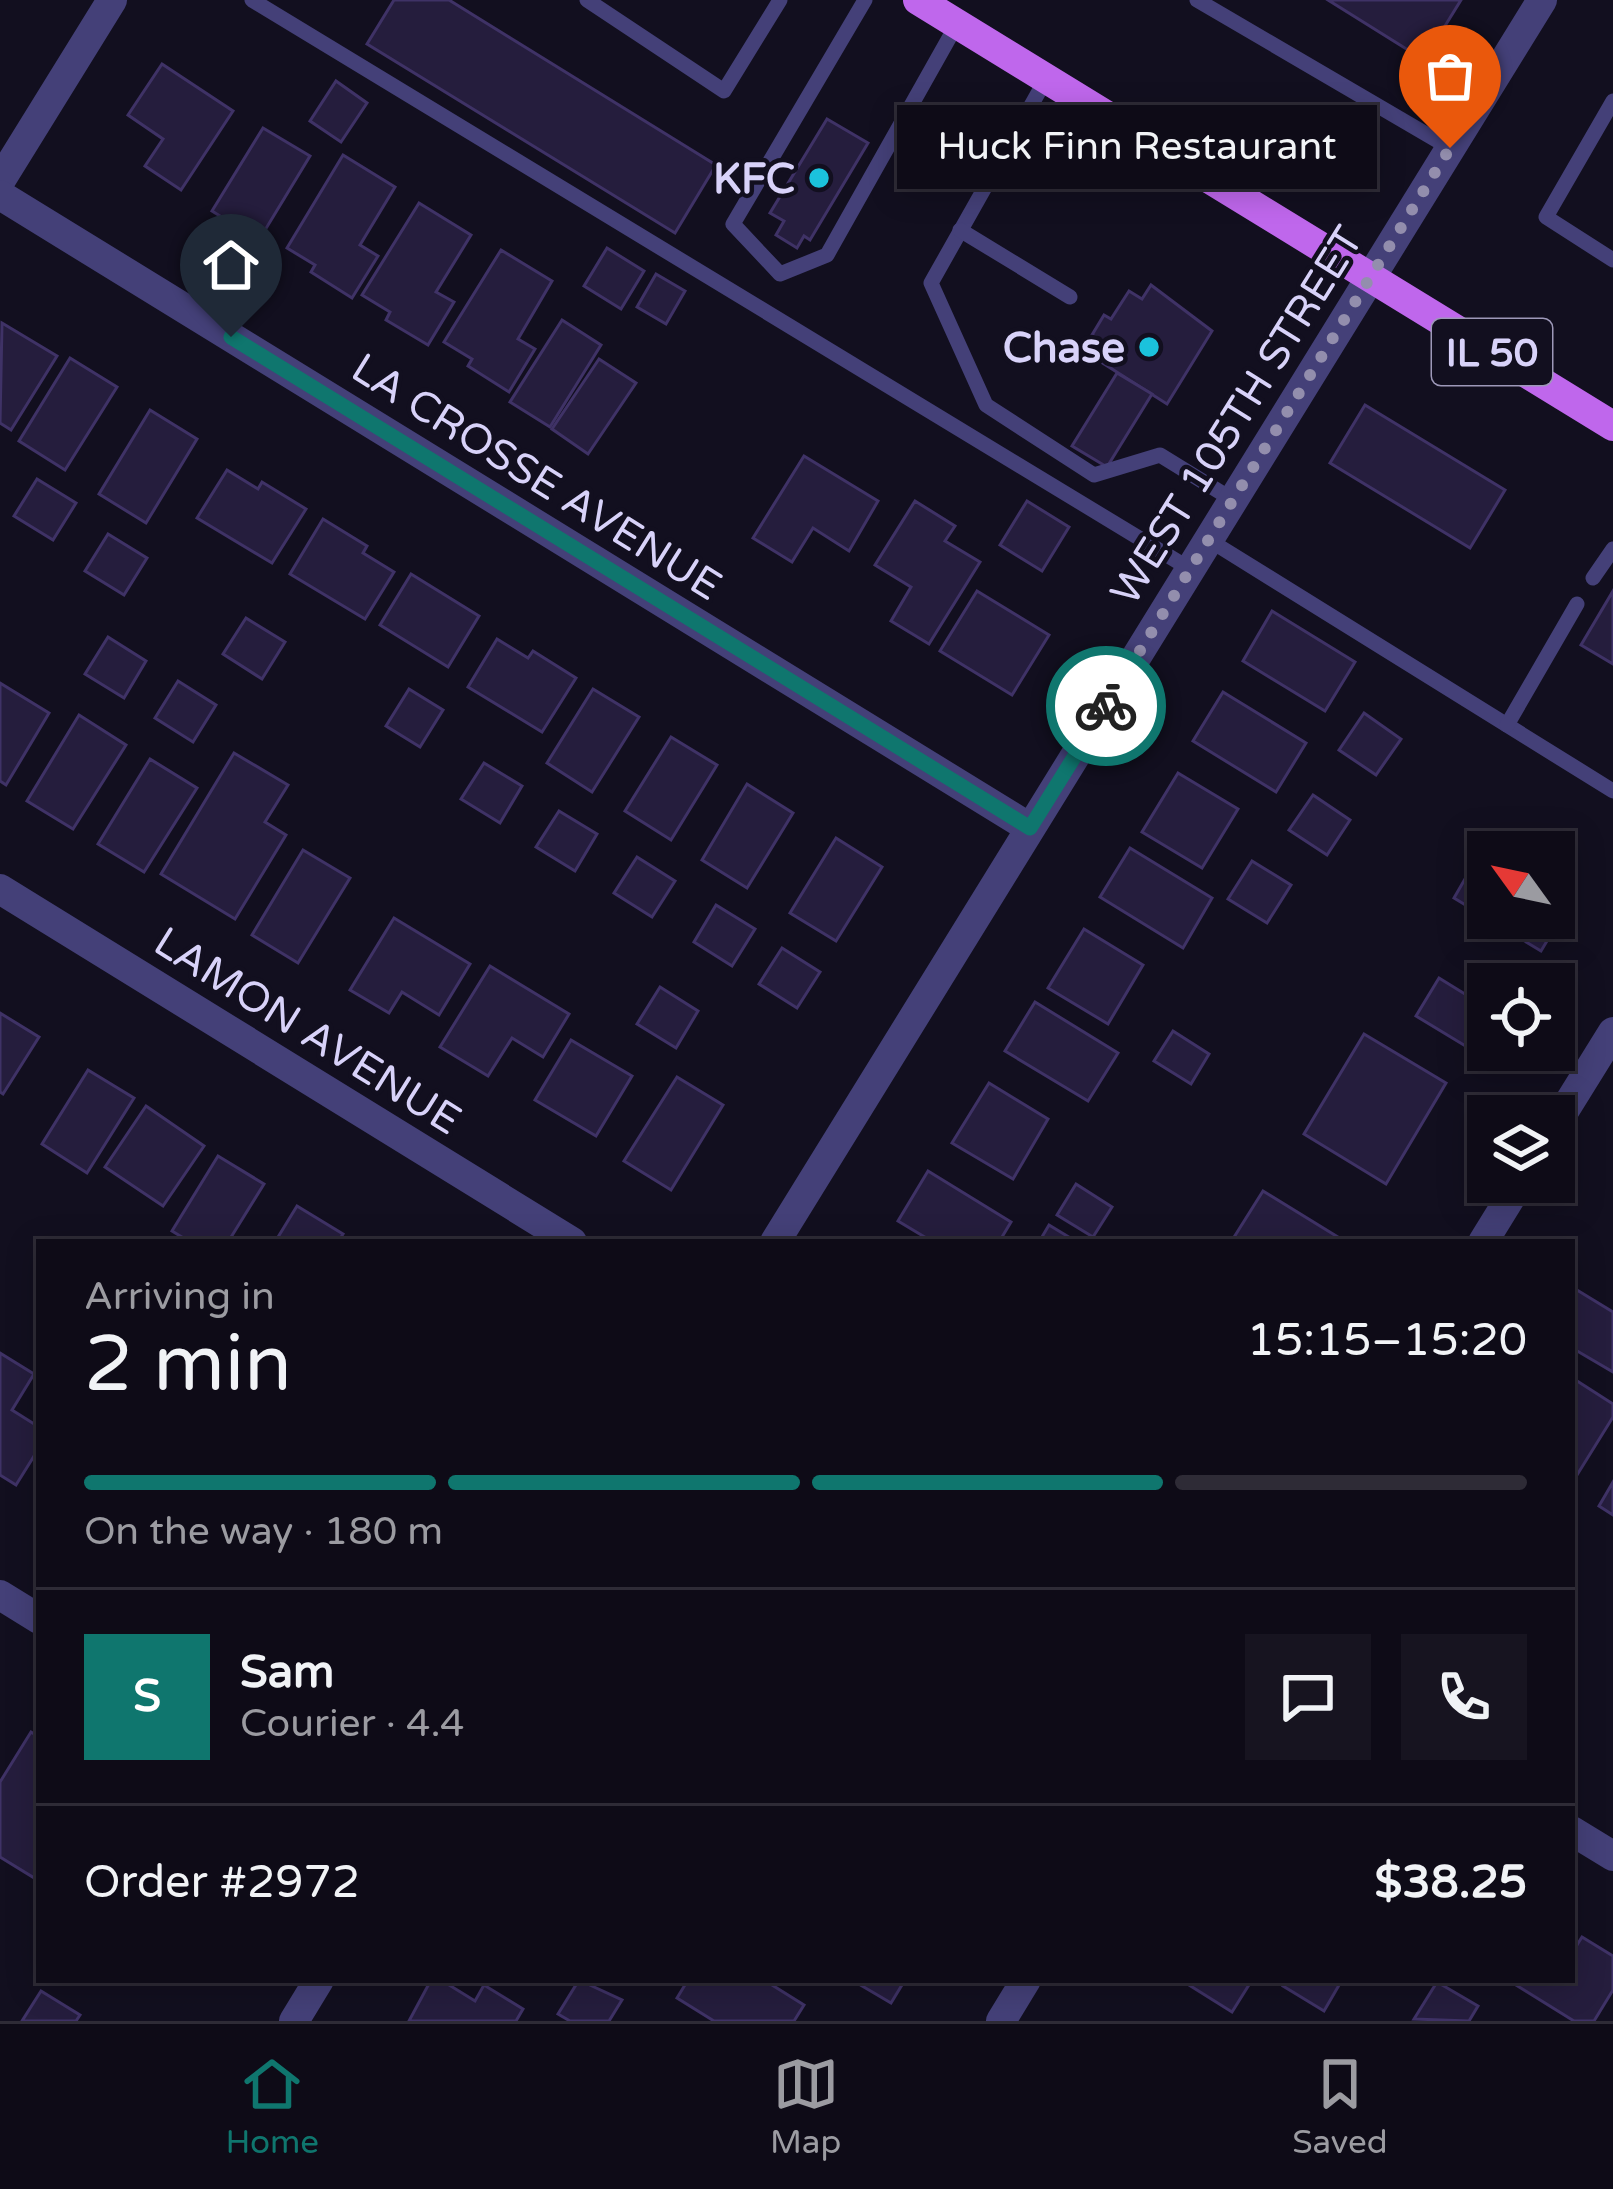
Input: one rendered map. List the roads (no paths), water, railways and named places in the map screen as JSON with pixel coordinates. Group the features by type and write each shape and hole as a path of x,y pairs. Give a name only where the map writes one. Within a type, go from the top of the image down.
{"main road":[{"name":"IL 50","path":"918,0 1613,426"}],"street":[{"path":"0,181 112,0"},
{"name":"WEST 105TH STREET","path":"777,1239 1450,148 1530,4"},
{"name":"LA CROSSE AVENUE","path":"0,195 1030,828"},
{"name":"LAMON AVENUE","path":"0,890 567,1239"},
{"path":"1574,1095 1613,1032"},
{"path":"1485,1239 1507,1203"},
{"path":"0,1594 36,1616"},
{"path":"1575,1833 1613,1856"},
{"path":"294,2021 317,1983"},
{"path":"1001,2021 1024,1983"}],"lane":[{"path":"252,0 1190,569"},
{"path":"587,0 724,91 780,0"},
{"path":"865,0 733,224 780,274 827,255 957,24"},
{"path":"1197,0 1450,148"},
{"path":"1046,79 931,283 986,405 1094,475 1160,455 1233,500"},
{"path":"1613,101 1546,217 1613,260"},
{"path":"960,230 1070,297"},
{"path":"1209,540 1612,787"},
{"path":"1593,578 1613,548"},
{"path":"1507,725 1577,604"}],"place":[{"name":"Huck Finn Restaurant","path":"1450,148"},
{"name":"KFC","path":"819,178"},
{"name":"Chase","path":"1149,347"}]}
